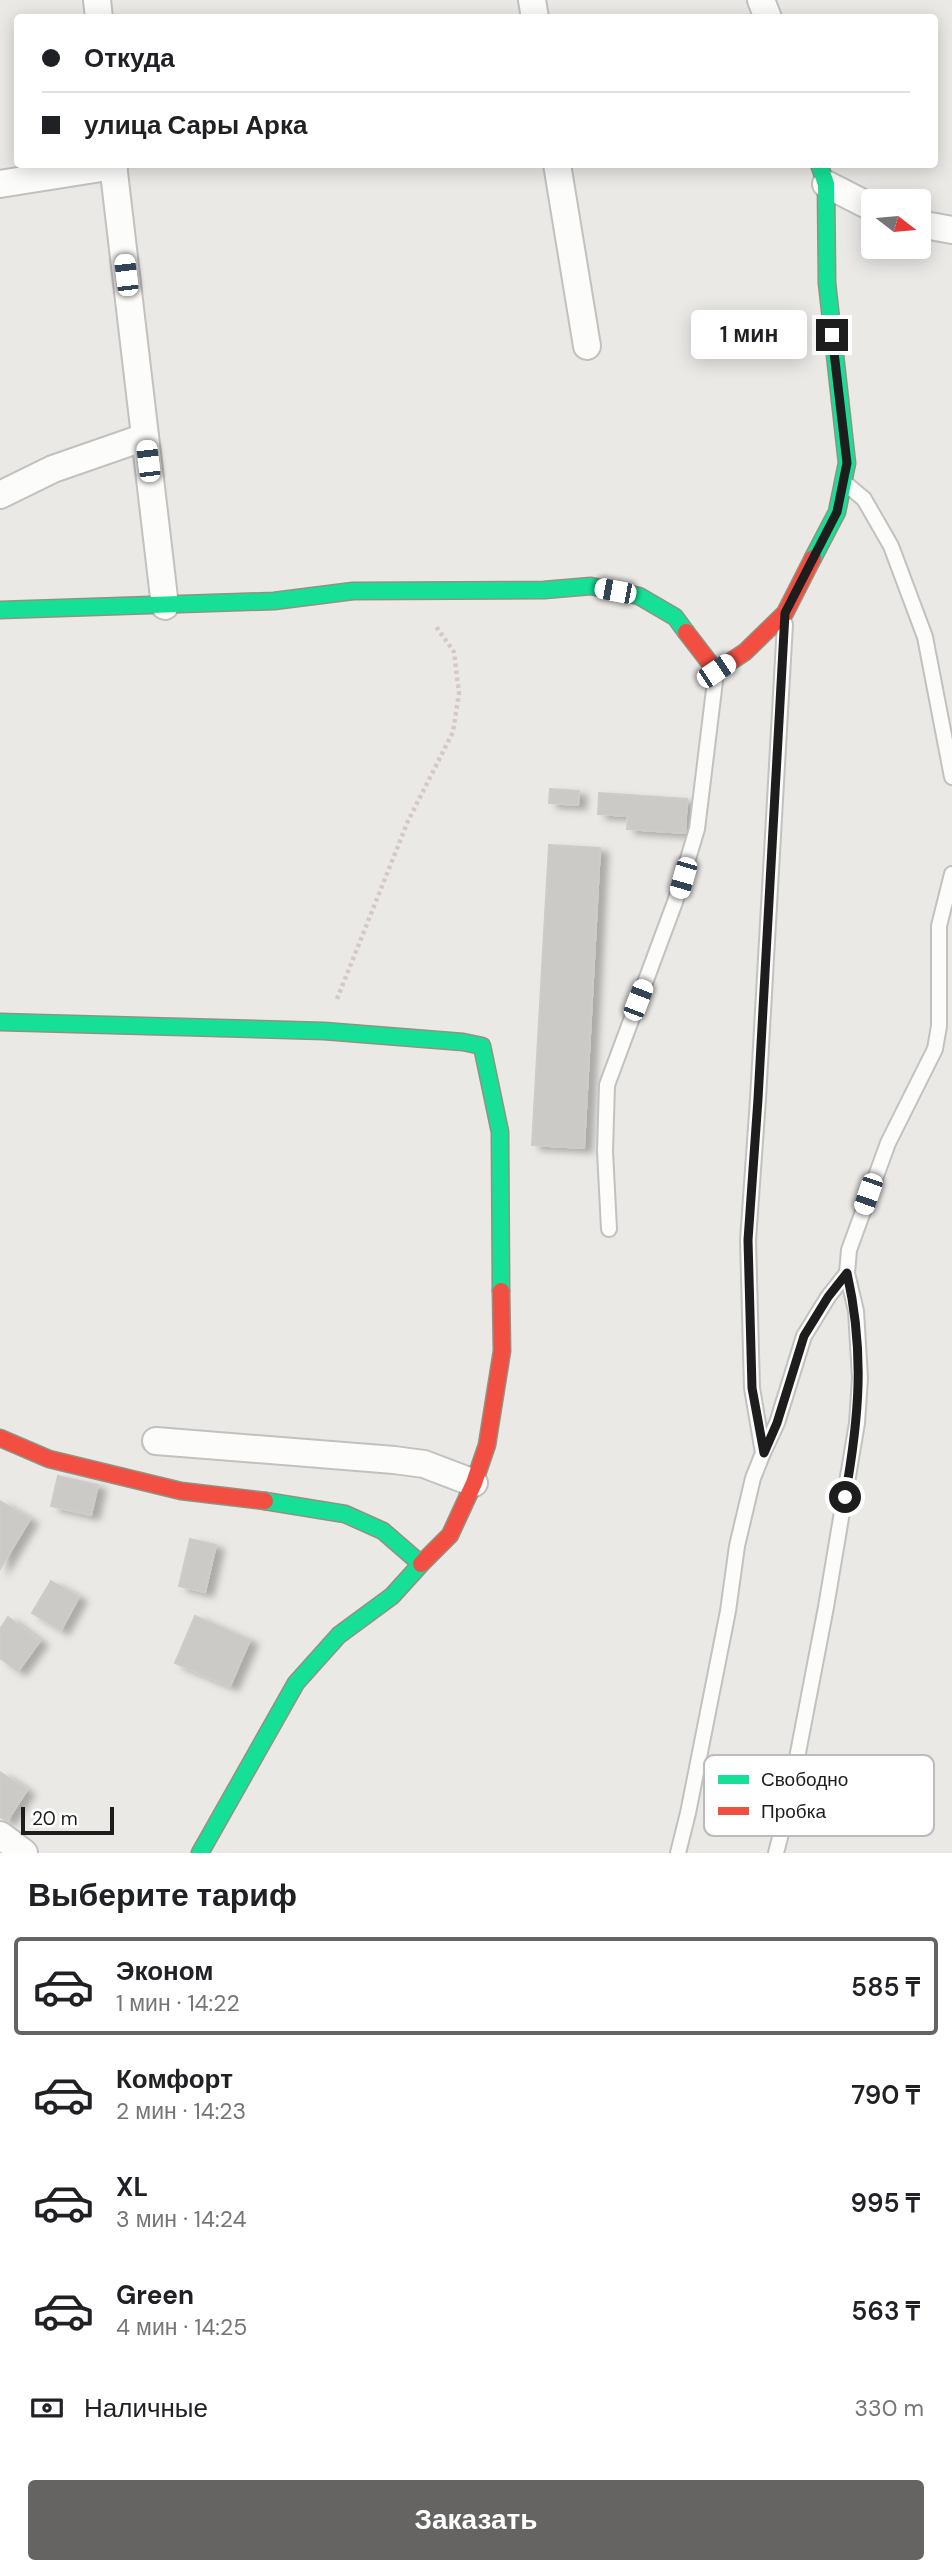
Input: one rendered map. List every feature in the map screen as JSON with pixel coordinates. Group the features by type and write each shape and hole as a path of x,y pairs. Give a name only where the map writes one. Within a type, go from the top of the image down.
{"street":[{"path":"0,184 95,168"},
{"path":"113,168 165,606"},
{"path":"558,168 587,346"},
{"path":"822,174 861,200"},
{"path":"0,610 274,601 353,590 544,590 591,586 639,596 675,617 716,671 745,652 785,613 837,512 847,463 827,284 822,174"},
{"path":"931,226 952,230"},
{"path":"0,495 53,468 145,437"},
{"path":"0,1022 324,1031 463,1042 482,1046 486,1057 500,1132 502,1351 486,1445 474,1483 450,1535 392,1596 339,1635 296,1683 200,1853"},
{"path":"0,1438 48,1459 181,1491 345,1514 383,1531 421,1564"},
{"path":"156,1441 394,1460 424,1464 474,1483"},
{"path":"0,1835 24,1853"}],"lane":[{"path":"843,482 864,499 891,546 925,637 952,777"},
{"path":"764,1453 752,1388 748,1240 785,613"},
{"path":"609,1228 605,1151 607,1086 676,902 697,829 716,671"},
{"path":"798,1755 857,1423 860,1378 856,1311 847,1273 849,1250 888,1143 935,1049 939,1026 939,926 952,874"},
{"path":"678,1853 728,1611 737,1546 753,1478 777,1423 804,1336 828,1297 847,1273"},
{"path":"776,1853 780,1836"}],"path":[{"path":"324,1031 408,821 453,732 460,693 454,652 411,590"}],"building":[{"path":"550,789 579,791 578,805 549,803"},
{"path":"599,793 687,799 685,833 627,829 628,816 598,814"},
{"path":"549,845 600,848 584,1148 532,1145"},
{"path":"58,1476 98,1485 91,1515 51,1506"},
{"path":"0,1501 30,1519 0,1569"},
{"path":"190,1539 216,1545 205,1592 179,1586"},
{"path":"51,1581 79,1597 61,1630 32,1613"},
{"path":"195,1616 250,1640 230,1686 175,1663"},
{"path":"8,1617 40,1641 18,1671 0,1658 0,1629"},
{"path":"0,1772 27,1790 7,1821 0,1817"}],"traffic: fast":[{"path":"813,558 837,512 847,463 827,283 826,184 820,168"},
{"path":"0,610 274,601 353,591 544,590 591,586 639,596 675,617 686,632"},
{"path":"0,1022 324,1031 463,1042 482,1046 500,1132 501,1291"},
{"path":"200,1853 296,1683 339,1635 392,1596 421,1564 383,1531 345,1514 265,1501"}],"traffic: jam":[{"path":"686,632 716,671 745,652 785,613 813,558"},
{"path":"421,1564 450,1535 474,1483 487,1445 502,1351 501,1291"},
{"path":"0,1438 49,1459 181,1491 265,1501"}],"route":[{"path":"832,335 847,463 837,512 785,613 748,1240 752,1388 764,1453 777,1423 804,1336 828,1297 847,1273 856,1311 860,1378 857,1423 845,1497"}]}
